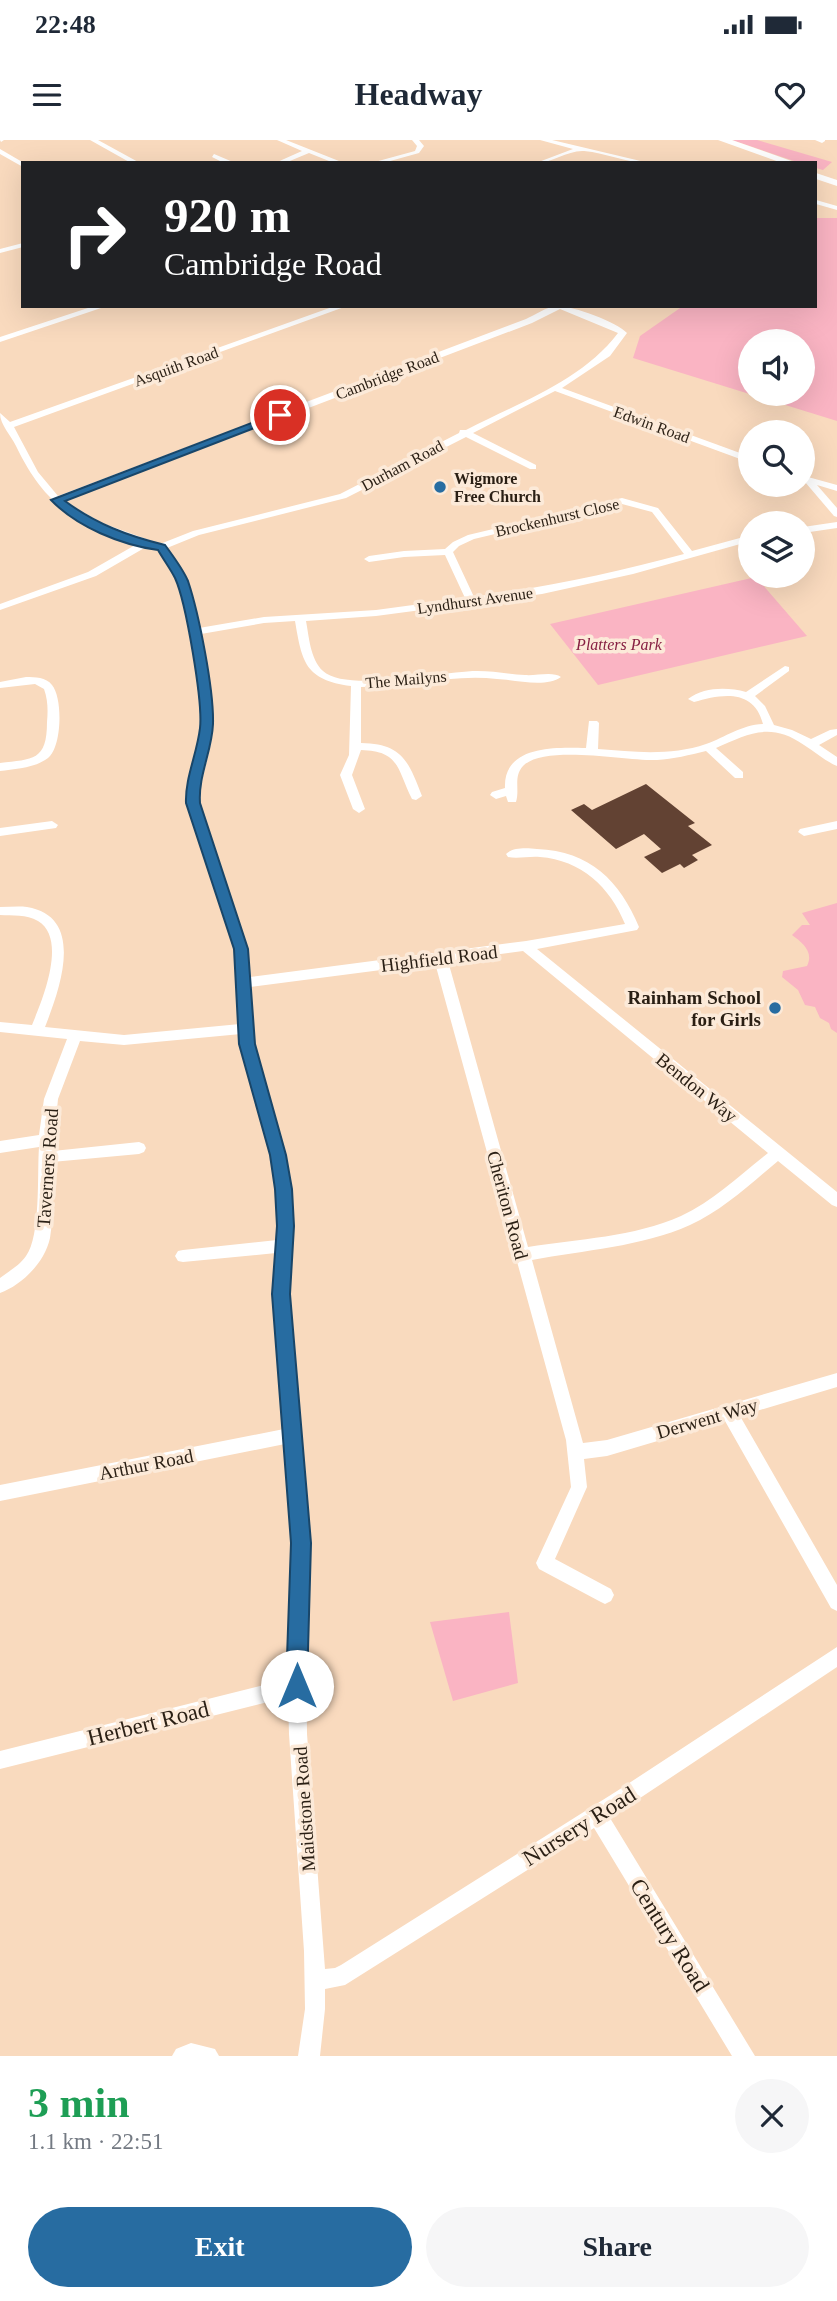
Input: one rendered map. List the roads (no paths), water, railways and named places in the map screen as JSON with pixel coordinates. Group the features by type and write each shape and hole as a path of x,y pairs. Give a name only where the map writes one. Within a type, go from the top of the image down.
{"main road":[{"path":"708,140 769,161"},
{"path":"723,140 786,161"},
{"path":"817,171 837,178"},
{"path":"817,176 837,183"}],"street":[{"path":"93,140 133,161"},
{"path":"280,140 336,161"},
{"path":"382,161 417,152 421,146 415,140"},
{"path":"544,140 636,161"},
{"path":"545,161 579,149"},
{"path":"0,151 21,164"},
{"path":"283,161 308,151"},
{"path":"214,156 225,161"},
{"path":"817,202 837,208"},
{"path":"2,248 21,245"},
{"path":"0,340 97,308"},
{"name":"Asquith Road","path":"5,421 337,308"},
{"name":"Cambridge Road","path":"57,500 529,321 554,308"},
{"name":"Durham Road","path":"162,547 196,533 343,496 463,432 554,388 600,359 621,337 622,330 563,308"},
{"name":"Edwin Road","path":"554,388 738,455"},
{"path":"5,421 22,445 34,473 57,500 86,522 142,544 162,547"},
{"path":"463,432 533,467"},
{"path":"815,481 837,488"},
{"path":"815,489 837,514"},
{"name":"Brockenhurst Close","path":"369,559 448,552 456,544 471,537 622,501 655,510 690,555"},
{"path":"815,528 837,525"},
{"name":"Lyndhurst Avenue","path":"194,632 264,620 376,613 577,585 738,542"},
{"path":"0,607 92,574 142,544"},
{"name":"Maidstone Road","path":"162,547 181,579 194,632 207,724 202,756 192,788 193,803 239,938 245,1029 253,1073 281,1168 285,1201 281,1294 301,1543 297,1686 314,1980 314,2021 309,2056"},
{"path":"448,552 471,601"},
{"name":"The Mailyns","path":"300,617 314,668 330,680 356,683 465,675 528,680 556,677"},
{"path":"748,696 785,669"},
{"path":"0,685 29,680 41,682 50,687 55,697 52,743 47,752 35,760 0,767"},
{"path":"356,683 355,746 346,775 359,809"},
{"path":"694,699 718,691 748,696 766,713 769,728"},
{"path":"581,722 594,719 592,752"},
{"path":"496,795 511,795 508,781 511,773 530,757 553,751 646,757 709,747 743,730 769,728 788,732 813,743 837,762"},
{"path":"813,743 833,730"},
{"path":"355,746 382,747 392,751 400,760 416,796"},
{"path":"709,747 737,777 753,770"},
{"path":"0,832 52,825"},
{"path":"804,832 837,825"},
{"name":"Highfield Road","path":"244,983 526,946 634,927 619,897 584,867 552,853 535,851 512,854"},
{"path":"0,911 34,914 53,926 57,933 55,978 37,1030"},
{"name":"Bendon Way","path":"526,946 586,998 837,1201"},
{"name":"Cheriton Road","path":"440,957 575,1452 578,1494 545,1563 605,1595"},
{"path":"0,1027 75,1037 140,1040 245,1029"},
{"name":"Taverners Road","path":"0,1286 22,1271 32,1260 42,1240 46,1140 54,1085 75,1037"},
{"path":"0,1147 46,1140"},
{"path":"46,1157 139,1148"},
{"path":"521,1255 642,1233 677,1223 707,1207 778,1153"},
{"path":"183,1256 284,1246"},
{"name":"Derwent Way","path":"575,1452 607,1448 837,1380"},
{"path":"729,1412 837,1602"},
{"name":"Arthur Road","path":"0,1493 293,1435"},
{"name":"Nursery Road","path":"314,1980 338,1978 348,1972 624,1798 837,1656"},
{"name":"Herbert Road","path":"0,1760 297,1686"},
{"name":"Century Road","path":"596,1814 744,2056"},
{"path":"183,2056 208,2056"}],"place":[{"name":"Wigmore Free Church","path":"440,487"},
{"name":"Rainham School for Girls","path":"775,1008"}],"park label":[{"name":"Platters Park","path":"619,644"}]}
